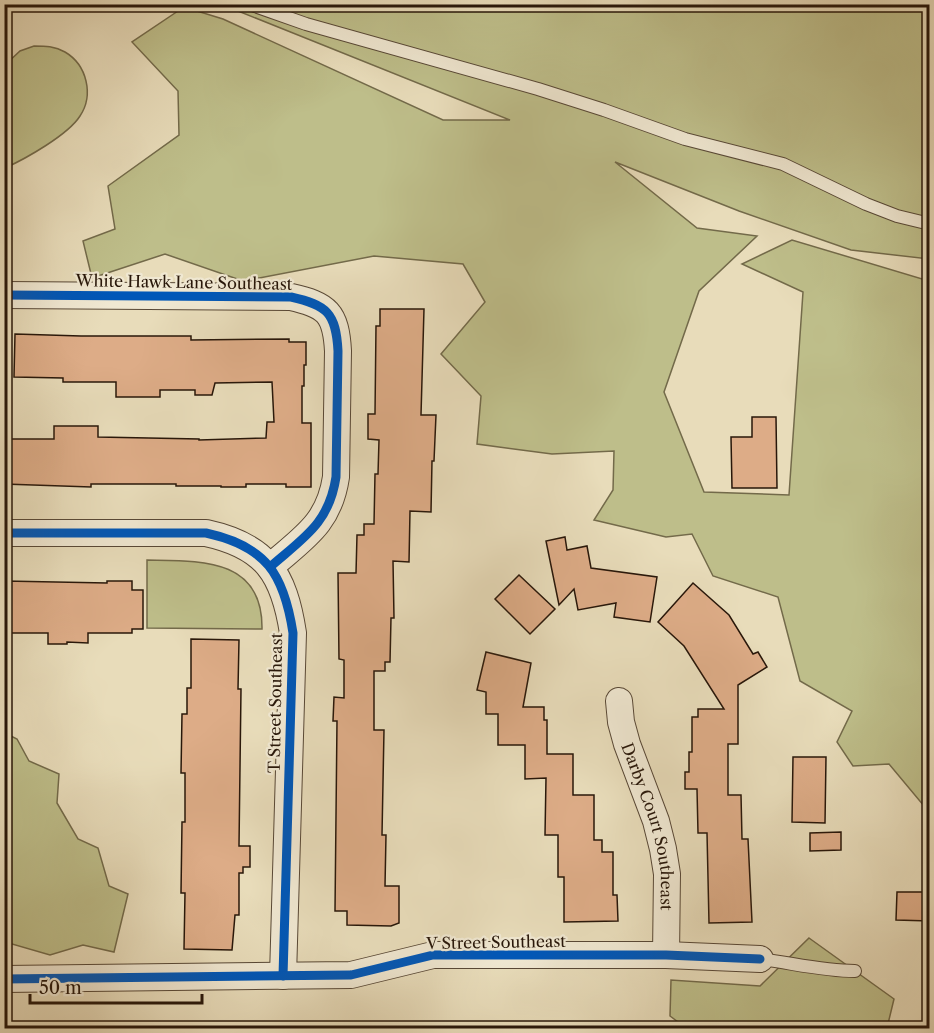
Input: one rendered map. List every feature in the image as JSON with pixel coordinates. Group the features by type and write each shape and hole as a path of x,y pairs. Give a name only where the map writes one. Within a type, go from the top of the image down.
{"street":[{"name":"White Hawk Lane Southeast","path":"4,295 291,297 315,302 329,314 337,331 338,351 334,494 326,512 314,529 270,567"},
{"name":"T Street Southeast","path":"4,533 206,533 231,539 254,551 270,567 281,584 289,608 293,633 283,976"},
{"name":"Darby Court Southeast","path":"619,700 621,722 627,744 656,821 663,849 667,874 666,955"},
{"name":"V Street Southeast","path":"4,979 351,975 433,955 666,955 760,959"}],"lane":[{"path":"249,4 317,27 538,89 685,139 783,164 866,204 897,216 930,224"},
{"path":"760,959 797,963 833,971 855,971"}],"green space":[{"path":"223,5 929,5 929,259 851,250 739,211 615,162 697,228 757,236 699,291 664,392 704,492 789,495 803,292 742,264 792,240 929,281 929,812 889,764 853,766 837,742 852,711 800,681 778,597 713,576 692,534 666,537 594,520 613,490 614,451 552,454 477,444 481,396 441,354 485,302 463,264 374,256 243,281 165,254 92,278 83,241 115,229 108,186 179,135 178,91 132,42 184,7 223,19 443,120 510,120"},
{"path":"34,46 57,49 73,58 83,72 87,99 80,116 66,131 34,153 5,168 5,65 20,51"},
{"path":"147,560 207,563 240,576 252,588 259,605 262,629 147,628"},
{"path":"5,733 17,739 29,761 59,774 57,803 78,839 98,848 109,886 128,894 114,952 83,945 50,955 5,942"},
{"path":"809,938 894,999 887,1028 686,1028 670,1016 671,980 760,986"}],"building":[{"path":"380,309 424,309 421,415 436,415 431,512 410,511 409,562 393,561 394,618 391,618 390,662 385,662 385,671 374,671 374,730 384,730 382,835 386,835 385,886 399,886 399,923 391,926 347,925 347,911 335,911 337,721 333,721 334,697 344,698 344,660 339,659 338,573 356,573 357,535 364,535 364,524 374,524 375,474 378,474 379,440 368,439 368,414 375,414 376,326 380,326"},
{"path":"15,334 191,336 191,340 289,339 289,342 306,342 306,365 304,365 304,386 302,386 302,423 311,423 311,487 286,487 286,484 246,484 246,487 221,487 176,486 176,484 91,484 91,487 4,484 4,439 54,439 54,426 98,426 98,437 199,440 266,438 267,422 274,422 272,382 215,383 212,395 195,395 195,390 160,390 160,397 116,397 116,382 63,382 63,378 14,377"},
{"path":"752,417 776,417 777,488 732,488 731,437 752,437"},
{"path":"565,537 567,550 587,546 591,568 657,577 650,622 614,617 616,603 578,610 574,589 559,605 546,541"},
{"path":"519,575 555,609 530,634 495,599"},
{"path":"4,581 107,583 107,581 132,581 132,590 143,590 143,629 132,629 132,633 88,633 88,643 67,642 67,644 48,644 48,633 4,633"},
{"path":"693,583 729,615 753,654 758,652 767,667 738,685 738,744 728,744 728,795 741,795 742,839 748,839 752,922 709,923 707,833 698,833 697,789 685,789 685,772 689,772 689,752 692,752 692,717 698,717 698,709 724,709 684,646 658,622"},
{"path":"191,639 239,640 238,689 241,689 239,846 250,846 250,867 243,867 243,873 239,873 239,915 235,915 232,950 184,949 185,893 181,893 182,822 185,822 185,773 181,773 182,714 187,714 187,688 191,688"},
{"path":"486,652 531,663 523,707 544,707 544,720 547,720 547,754 573,754 573,795 594,795 594,840 602,840 602,852 613,852 613,895 617,895 618,921 564,922 564,877 558,877 558,835 545,835 546,778 525,779 525,745 498,745 498,714 486,714 486,692 477,690"},
{"path":"793,757 826,757 825,823 792,822"},
{"path":"841,832 841,850 810,851 810,833"},
{"path":"897,892 930,892 930,921 896,920"}],"cycle path":[{"path":"4,295 291,297 313,303 327,313 335,328 338,351 336,477 333,493 313,529 270,567"},
{"path":"4,533 206,533 244,546 269,566 284,594 293,633 283,976"},
{"path":"4,979 351,975 433,955 666,955 760,959"}]}
